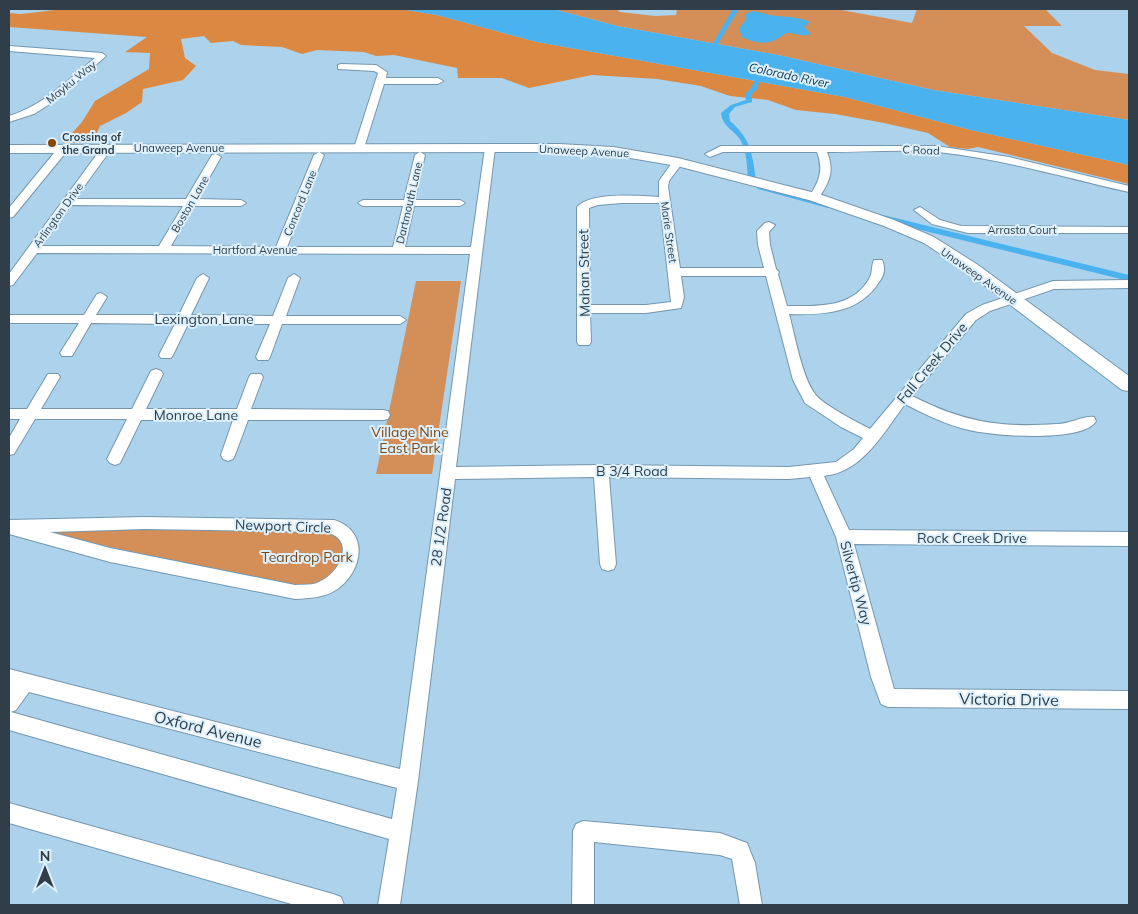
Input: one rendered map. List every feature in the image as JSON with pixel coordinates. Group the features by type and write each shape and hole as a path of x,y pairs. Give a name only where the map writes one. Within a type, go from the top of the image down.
{"main road":[{"name":"Unaweep Avenue","path":"9,149 490,148 596,150 634,154 678,162 814,197 890,222 929,240 972,268 1129,385"}],"street":[{"name":"Mayku Way","path":"9,48 102,56 53,98 31,112 9,119"},
{"path":"340,67 380,68 383,72 359,148"},
{"path":"381,81 438,81"},
{"name":"Arlington Drive","path":"9,282 107,148"},
{"name":"28 1/2 Road","path":"389,905 408,781 490,148"},
{"path":"9,215 63,149"},
{"name":"C Road","path":"710,154 721,149 936,149 961,152 1129,189"},
{"path":"814,197 828,173 821,149"},
{"name":"Concord Lane","path":"280,250 319,155"},
{"name":"Dartmouth Lane","path":"398,251 420,155"},
{"name":"Boston Lane","path":"163,250 216,157"},
{"name":"Marie Street","path":"584,309 653,309 677,305 664,181 678,162"},
{"name":"Mahan Street","path":"584,342 583,208 586,204 602,201 665,200"},
{"path":"68,202 241,203"},
{"path":"363,203 460,203"},
{"name":"Arrasta Court","path":"920,210 931,220 944,226 963,230 1129,230"},
{"path":"769,225 763,231 764,245 800,380 810,400 846,423 872,436"},
{"name":"Hartford Avenue","path":"33,249 477,251"},
{"path":"782,310 826,310 851,303 863,295 878,275 878,263"},
{"path":"675,272 772,272"},
{"path":"166,355 203,278"},
{"path":"263,357 294,278"},
{"name":"Fall Creek Drive","path":"815,472 841,466 860,452 903,397 971,317 986,308 1053,285 1129,284"},
{"path":"67,353 101,297"},
{"name":"Lexington Lane","path":"9,319 400,320"},
{"path":"115,458 156,374"},
{"path":"9,450 53,377"},
{"path":"228,455 256,377"},
{"path":"903,397 950,421 976,428 1007,431 1054,430 1077,428 1089,421"},
{"name":"Monroe Lane","path":"9,414 383,415"},
{"path":"601,471 608,564"},
{"name":"B 3/4 Road","path":"449,473 601,471 815,472"},
{"name":"Silvertip Way","path":"815,472 844,537 880,677 888,698"},
{"name":"Newport Circle","path":"144,523 324,525 339,528 349,542 351,554 344,573 334,582 321,590 295,592 110,555 9,528 144,523"},
{"name":"Rock Creek Drive","path":"844,537 1129,539"},
{"path":"9,704 17,680"},
{"name":"Oxford Avenue","path":"17,680 408,781"},
{"name":"Victoria Drive","path":"888,698 1129,700"},
{"path":"9,721 400,832"},
{"path":"9,813 333,905"},
{"path":"583,905 583,832 720,844 739,851 744,863 751,905"}],"green space":[{"path":"553,9 616,9 620,12 655,16 676,15 677,9 836,9 912,23 917,9 1045,9 1062,26 1024,26 1052,53 1095,70 1129,74 1129,120 933,90 778,55 617,26"},
{"name":"Village Nine East Park","path":"416,281 461,281 432,474 376,474"},
{"name":"Teardrop Park","path":"310,528 331,531 345,543 343,566 323,585 285,585 45,533 51,529"}],"shaded area":[{"path":"63,9 400,9 437,15 537,42 845,97 971,130 1129,165 1129,184 978,147 968,149 950,147 928,133 835,114 796,110 768,100 730,96 701,86 657,79 592,75 529,88 502,78 458,78 457,68 394,55 376,56 364,52 317,50 302,54 282,47 241,45 233,41 211,43 204,36 181,39 185,58 196,66 183,80 143,89 142,102 126,113 100,126 92,143 63,143 82,122 95,101 149,69 150,53 125,52 147,37 9,27 9,13 21,14"}],"water":[{"name":"Colorado River","path":"400,9 553,9 617,26 778,55 933,90 1129,120 1129,165 971,130 845,97 537,42 437,15"},
{"path":"753,11 798,18 810,22 804,27 811,34 787,33 773,41 764,43 746,39 742,37 739,29 746,19 745,14"}],"waterway":[{"path":"716,43 736,9"},
{"name":"Colorado River","path":"757,81 754,89 748,94 750,101 733,106 725,113 726,122 740,135 747,147 752,180 761,187 831,206"},
{"path":"883,218 1129,278"}],"place":[{"name":"Crossing of the Grand","path":"52,143"}]}
